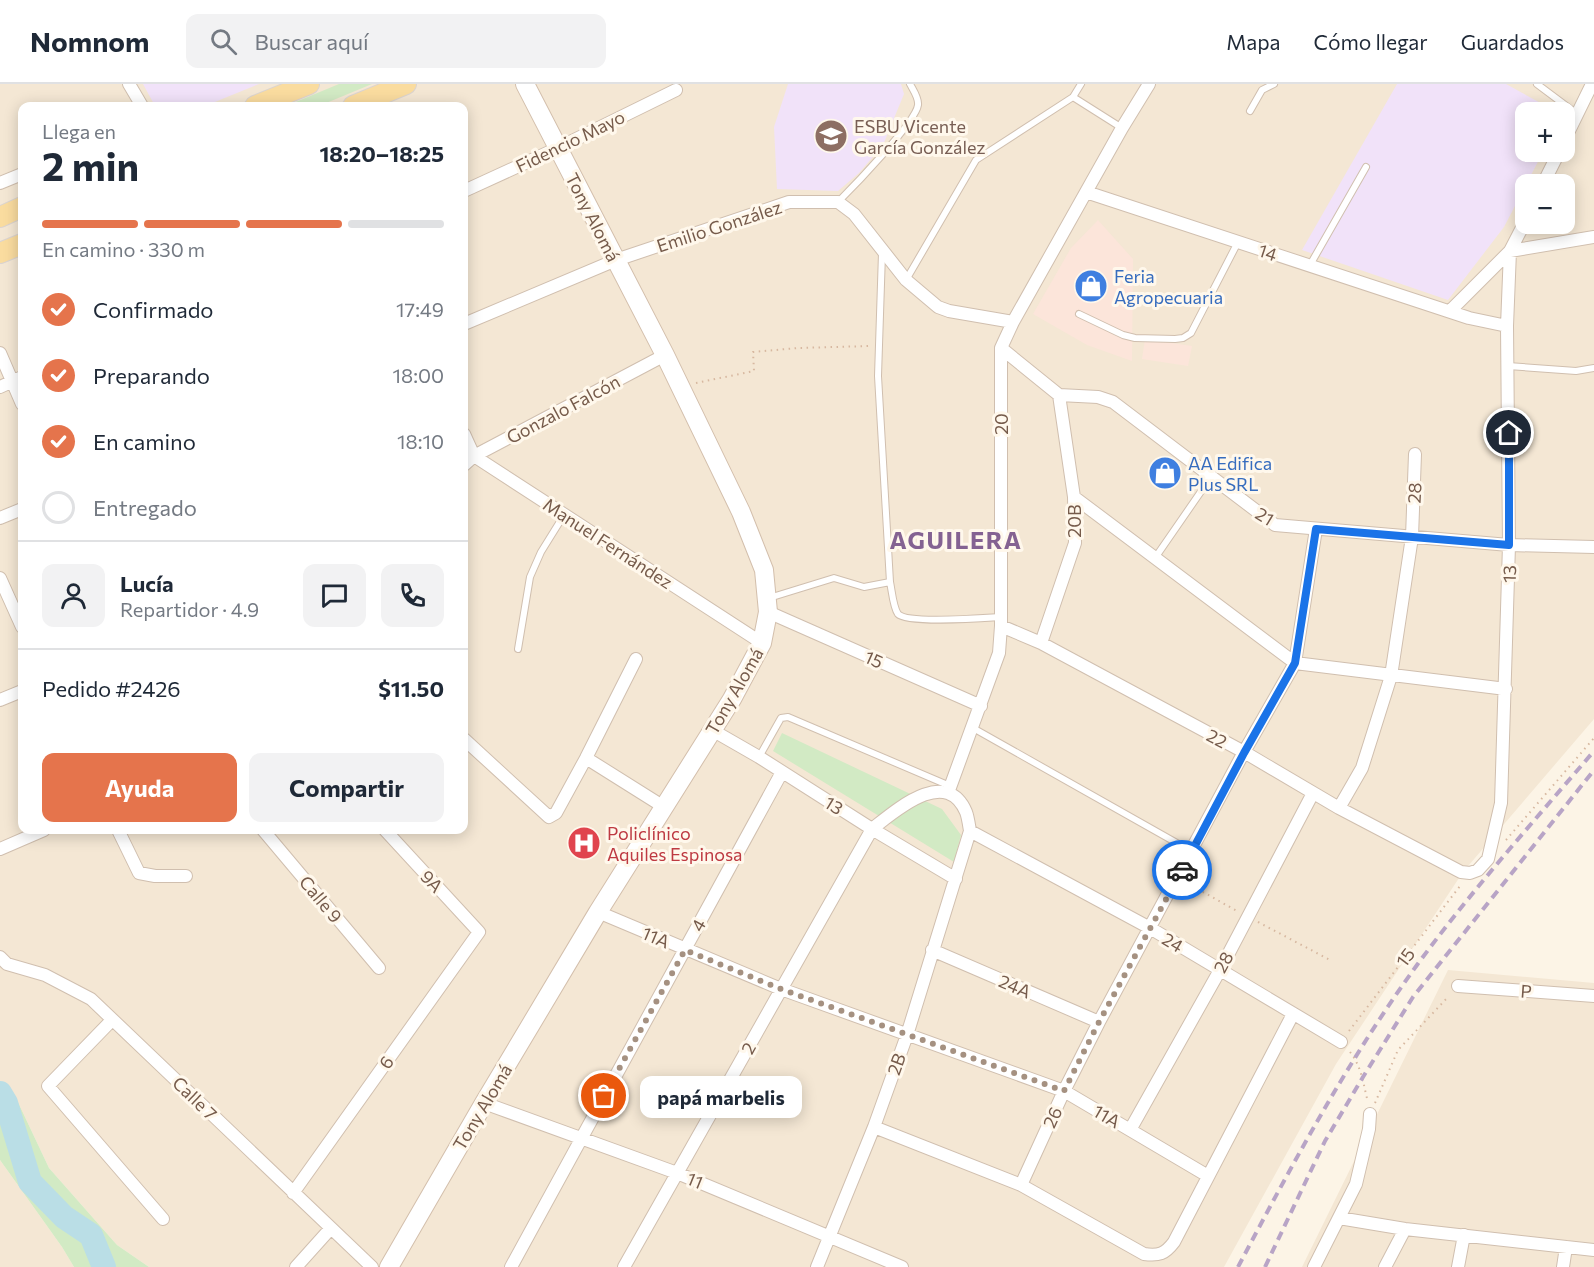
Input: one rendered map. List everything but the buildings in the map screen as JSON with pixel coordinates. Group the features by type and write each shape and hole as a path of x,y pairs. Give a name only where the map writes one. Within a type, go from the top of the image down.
{"main road":[{"path":"265,102 309,84"},
{"path":"363,102 406,84"},
{"path":"0,253 18,246"}],"street":[{"path":"129,84 139,102"},
{"name":"Tony Alomá","path":"389,1267 598,912 732,699 762,643 767,606 764,570 741,512 665,355 525,84"},
{"name":"20","path":"950,790 999,653 1001,348 1013,322 1149,84"},
{"path":"1575,120 1592,84"},
{"name":"Fidencio Mayo","path":"468,189 676,90"},
{"path":"0,183 18,176"},
{"name":"14","path":"1086,192 1469,318 1508,326"},
{"name":"Emilio González","path":"468,322 616,260 789,202 838,202"},
{"path":"838,202 854,214 906,280 938,307 1013,322"},
{"name":"13","path":"1450,311 1510,251 1519,234"},
{"path":"1510,251 1594,237"},
{"name":"13","path":"1488,859 1498,822 1502,788 1506,689 1510,251"},
{"path":"1001,348 1059,395"},
{"path":"0,353 17,380 0,387"},
{"name":"Gonzalo Falcón","path":"468,461 474,456 665,355"},
{"name":"21","path":"1059,395 1098,397 1113,402 1275,525 1509,545 1594,547"},
{"name":"20B","path":"1041,643 1075,543 1074,497 1059,395"},
{"path":"468,443 474,456"},
{"name":"28","path":"1339,808 1362,768 1391,676 1412,537 1415,454"},
{"name":"Manuel Fernández","path":"474,456 762,643"},
{"path":"1074,497 1295,663 1506,689"},
{"path":"0,519 18,511"},
{"name":"26","path":"1021,1185 1099,1022 1295,663 1316,529"},
{"path":"0,578 18,618"},
{"name":"15","path":"767,606 981,706"},
{"name":"22","path":"1001,622 1244,753 1339,808 1466,872"},
{"path":"468,743 549,817 556,813 636,659"},
{"path":"0,700 18,693"},
{"name":"13","path":"712,730 759,756 872,829 956,879"},
{"path":"586,758 664,807"},
{"name":"4","path":"511,1267 782,772"},
{"path":"872,829 912,799 923,794 950,790 966,812 970,831"},
{"name":"28","path":"1130,1130 1220,970 1313,793"},
{"name":"2","path":"624,1267 872,829"},
{"name":"2B","path":"817,1267 874,1126 907,1035 970,831"},
{"name":"24","path":"970,831 1150,928 1341,1042"},
{"path":"0,849 35,834"},
{"path":"120,834 139,873 155,876 186,876"},
{"name":"Calle 9","path":"266,834 379,968"},
{"name":"9A","path":"389,834 479,932"},
{"path":"1466,872 1478,870 1488,859"},
{"name":"11A","path":"598,912 781,989 1064,1091 1208,1176"},
{"name":"6","path":"293,1193 479,932"},
{"name":"24A","path":"932,950 1099,1022"},
{"name":"Calle 7","path":"0,957 7,964 45,975 91,999 372,1267"},
{"name":"P","path":"1458,986 1594,996"},
{"path":"874,1126 1021,1185 1144,1254 1158,1256 1166,1252 1174,1242 1293,1014"},
{"path":"112,1020 48,1086 164,1219"},
{"name":"11","path":"484,1103 677,1173 902,1267"},
{"path":"1314,1267 1356,1184 1369,1129 1370,1114"},
{"path":"1339,1218 1405,1229 1594,1250"},
{"path":"296,1267 331,1228"},
{"path":"1384,1267 1405,1229"},
{"path":"1458,1267 1464,1235"},
{"path":"1563,1267 1566,1247"}],"lane":[{"path":"838,202 878,160 914,115 918,105 917,97 910,84"},
{"path":"906,280 976,160 1073,96 1081,84"},
{"path":"1250,111 1262,90 1274,84"},
{"path":"1537,84 1578,114"},
{"path":"1073,96 1122,128"},
{"path":"1310,266 1366,167"},
{"path":"1079,314 1123,335 1136,338 1183,338 1191,333 1238,242"},
{"path":"882,250 878,376 890,582 897,611 903,617 921,620 1001,622"},
{"path":"1508,366 1576,371 1594,368"},
{"path":"1155,558 1211,477"},
{"path":"518,649 530,577 541,552 565,514"},
{"path":"767,606 834,578 864,587 890,582"},
{"path":"759,756 781,718 788,717 950,790"},
{"path":"973,728 1191,851"}],"path":[{"path":"680,387 754,371 753,352 798,348 879,346"},
{"path":"1488,859 1594,738"},
{"name":"15","path":"1341,1042 1466,872"},
{"path":"1370,1114 1398,1050 1458,986"},
{"path":"1341,1042 1355,1059 1363,1077 1370,1114"}],"shaded area":[{"path":"0,84 1594,84 1594,719 1463,872 1336,1064 1224,1267 149,1267 117,1245 49,1168 16,1098 0,1081"},
{"path":"143,84 259,84 215,102 153,102"},
{"name":"ESBU Vicente García González","path":"788,84 901,84 904,94 883,145 859,173 838,191 777,189 774,127"},
{"path":"1397,84 1506,84 1539,102 1515,102 1515,162 1538,162 1532,174 1515,174 1515,206 1504,227 1448,300 1302,250"},
{"name":"Feria Agropecuaria","path":"1098,220 1133,259 1132,361 1087,345 1033,314 1071,248"},
{"path":"1145,339 1192,346 1188,366 1142,359"},
{"path":"1448,970 1594,983 1594,1267 1302,1267"},
{"path":"0,1160 62,1247 74,1267 0,1267"}],"green space":[{"path":"339,84 372,84 329,102 296,102"},
{"path":"782,733 942,809 961,835 954,862 773,751"},
{"path":"0,1081 16,1098 49,1168 117,1245 149,1267 74,1267 0,1160"}],"waterway":[{"path":"0,1093 6,1103 30,1182 64,1217 91,1235 104,1267"}],"railway":[{"path":"1238,1267 1322,1113 1392,1001 1459,910 1594,751"},
{"path":"1265,1267 1325,1141 1413,997 1594,770"}],"way so far":[{"path":"604,1096 685,950 781,989 1064,1091 1182,870"}],"place":[{"name":"ESBU Vicente García González","path":"831,136"},
{"name":"Feria Agropecuaria","path":"1091,286"},
{"name":"AA Edifica Plus SRL","path":"1165,473"},
{"name":"Policlínico Aquiles Espinosa","path":"584,843"},
{"name":"papá marbelis","path":"604,1096"}],"district":[{"name":"AGUILERA","path":"956,539"}],"route":[{"path":"1182,870 1295,663 1316,529 1509,545 1509,433"}]}
